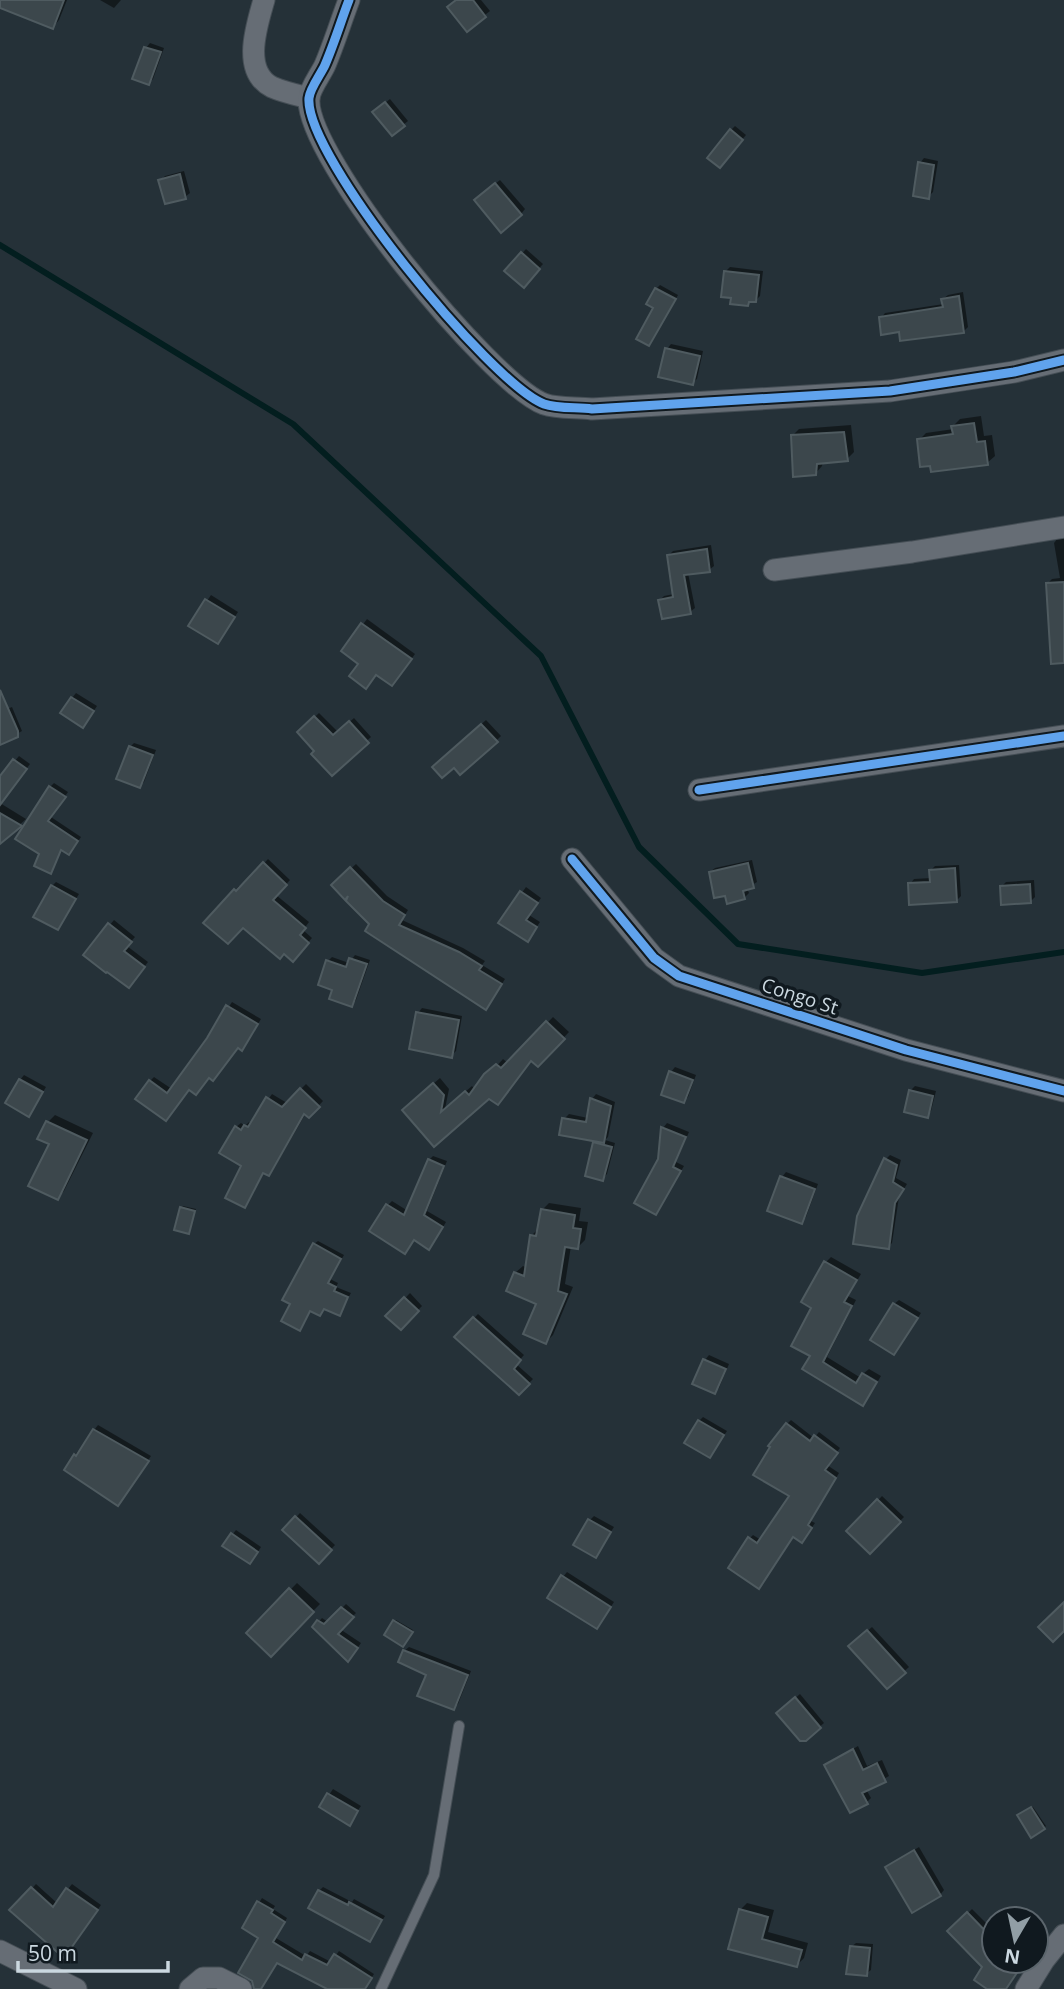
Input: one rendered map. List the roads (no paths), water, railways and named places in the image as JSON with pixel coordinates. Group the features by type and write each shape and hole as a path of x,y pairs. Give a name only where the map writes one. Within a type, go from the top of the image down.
{"street":[{"path":"264,0 255,30 254,62 257,74 270,86 309,98"},
{"path":"349,0 309,98 316,126 333,163 360,207 416,281 477,348 522,390 545,405 592,409 890,391 1014,372 1064,360"},
{"path":"774,570 912,552 1064,527"},
{"path":"699,790 1064,736"},
{"name":"Congo St","path":"572,859 654,958 679,976 906,1050 1064,1091"},
{"path":"1026,1989 1064,1935"},
{"path":"0,1951 76,1989"},
{"path":"190,1989 203,1978 219,1978 241,1989"}],"lane":[{"path":"381,1989 434,1875 459,1726"}],"waterway":[{"path":"0,245 293,424 541,656 639,847 738,944 922,973 1064,952"}]}
